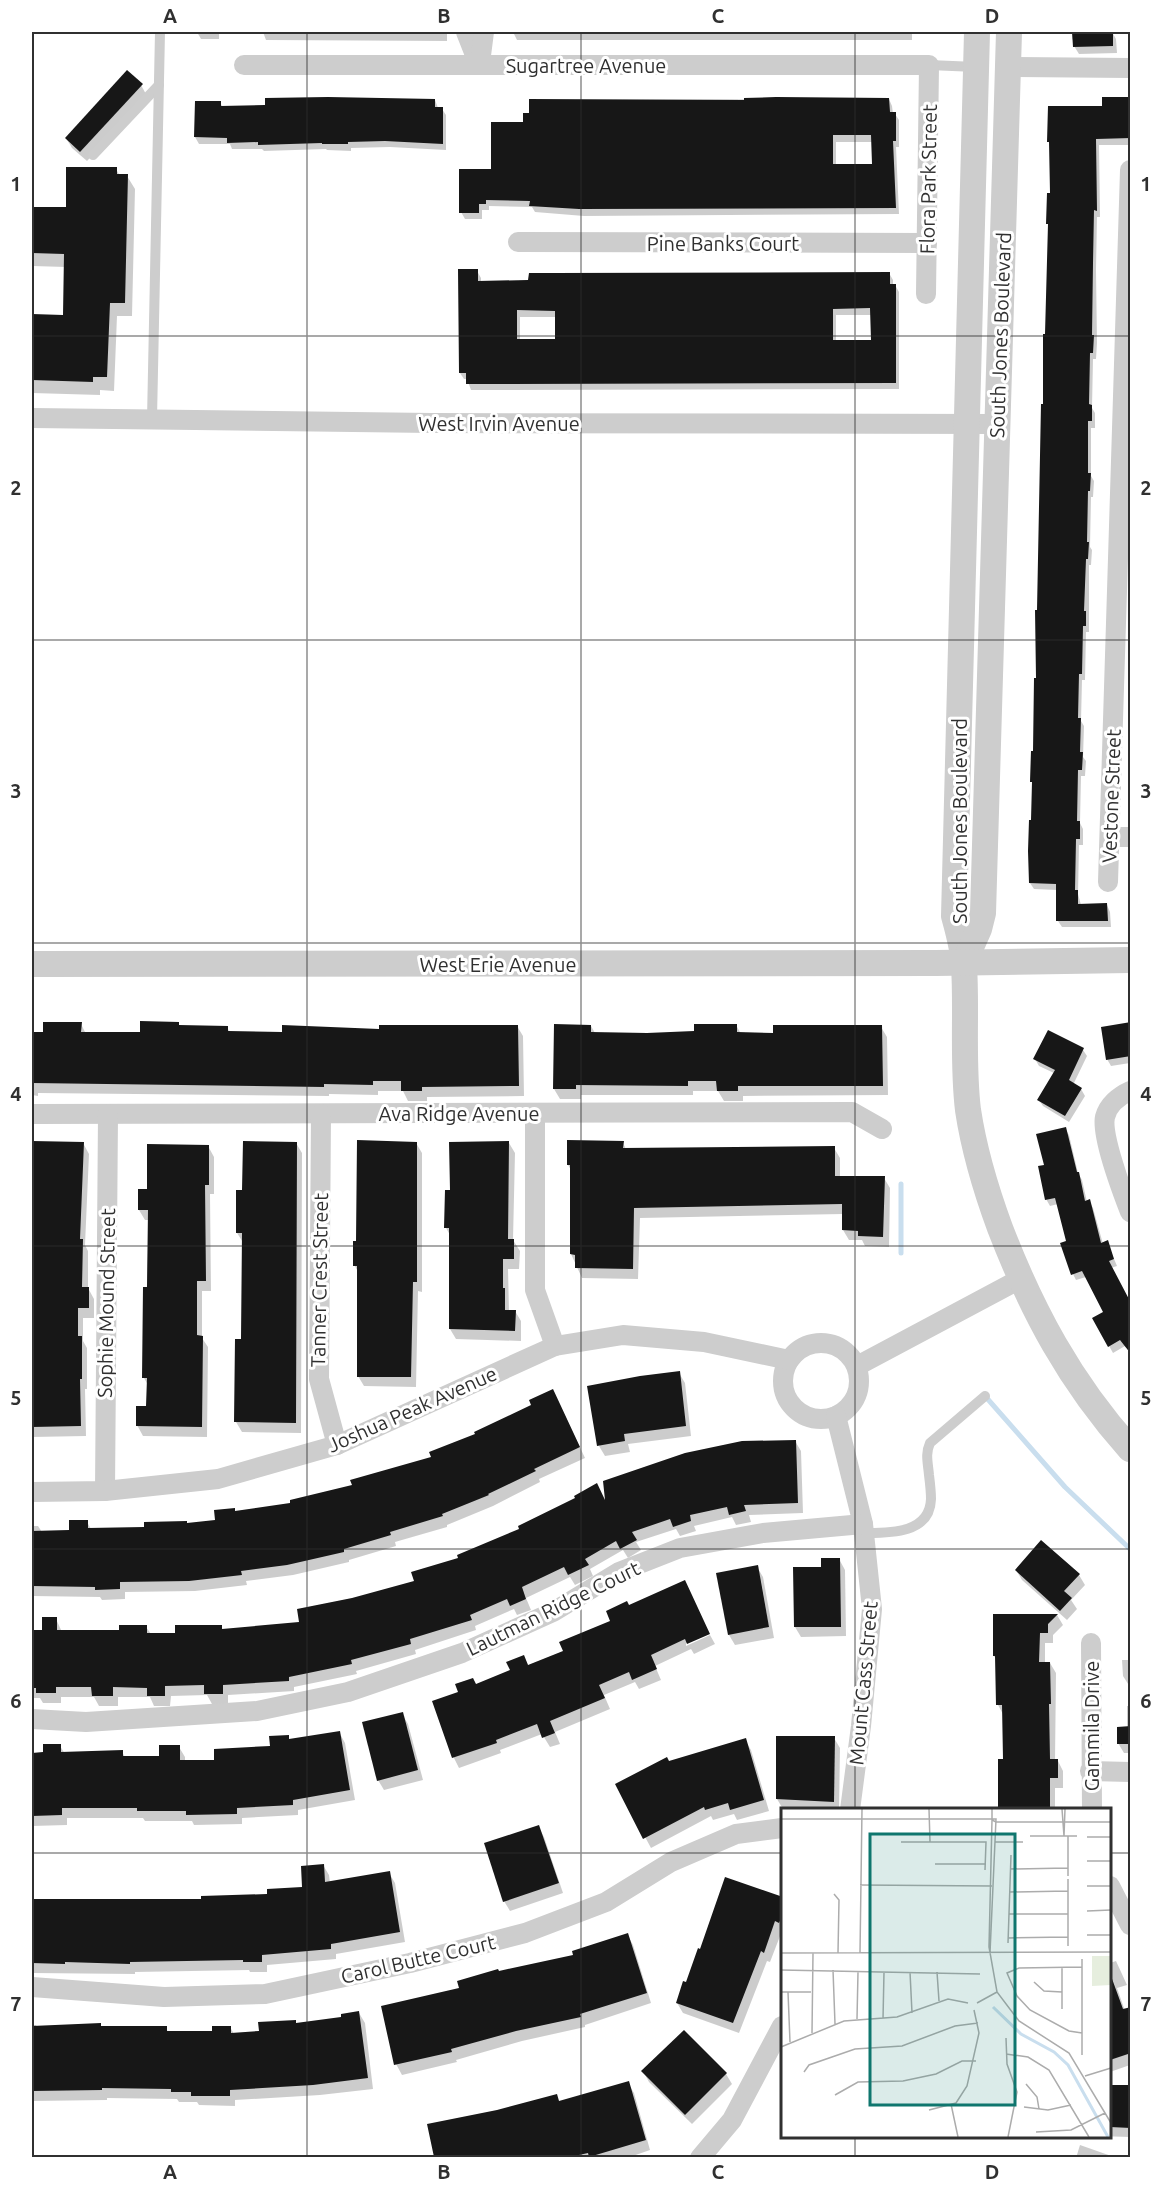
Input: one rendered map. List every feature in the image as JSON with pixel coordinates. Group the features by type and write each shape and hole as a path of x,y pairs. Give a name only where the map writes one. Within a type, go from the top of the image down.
{"street":[{"path":"466,32 479,66"},
{"path":"479,66 484,32"},
{"name":"South Jones Boulevard","path":"964,963 954,916 977,32"},
{"name":"South Jones Boulevard","path":"964,963 979,929 983,913 1009,32"},
{"name":"Sugartree Avenue","path":"244,65 929,65"},
{"name":"Flora Park Street","path":"926,294 929,65"},
{"path":"1008,67 1131,68"},
{"name":"Vestone Street","path":"1108,882 1123,650 1130,170"},
{"name":"Pine Banks Court","path":"518,242 927,243"},
{"name":"West Irvin Avenue","path":"32,418 432,423 998,424"},
{"path":"1110,837 1131,837"},
{"name":"West Erie Avenue","path":"32,964 964,963 1131,960"},
{"path":"964,963 963,1022 968,1109 989,1198 1020,1279 1055,1346 1079,1385 1131,1449"},
{"path":"1124,1095 1108,1108 1104,1119 1105,1134 1131,1212"},
{"name":"Ava Ridge Avenue","path":"32,1114 852,1112 882,1129"},
{"path":"535,1113 535,1290 555,1346"},
{"name":"Sophie Mound Street","path":"105,1491 108,1114"},
{"name":"Tanner Crest Street","path":"321,1114 318,1379 337,1445"},
{"path":"857,1366 1020,1279"},
{"name":"Joshua Peak Avenue","path":"32,1492 105,1491 218,1479 337,1445 555,1346 622,1335 704,1342 789,1360"},
{"path":"825,1342 844,1350 857,1366 860,1386 857,1396 851,1405 836,1416 818,1419 809,1417 794,1408 784,1391 783,1380 789,1360 804,1346 825,1342"},
{"name":"Mount Cass Street","path":"836,1416 864,1529 872,1608 861,1726 850,1808"},
{"name":"Lautman Ridge Court","path":"32,1719 86,1722 257,1711 348,1692 462,1653 553,1612 619,1572 680,1548 763,1533 864,1529"},
{"name":"Gammila Drive","path":"1091,1643 1092,1808"},
{"path":"1090,1771 1131,1772"},
{"name":"Carol Butte Court","path":"32,1987 164,1997 265,1994 525,1933 606,1902 671,1862 736,1834 781,1828"},
{"path":"1111,1888 1131,1925"},
{"path":"700,2157 732,2120 781,2030"}],"lane":[{"path":"152,419 160,32"},
{"path":"929,65 976,67"},
{"path":"93,155 159,85"},
{"path":"864,1529 899,1533 909,1530 920,1521 929,1511 931,1500 927,1451 930,1443 985,1396"}],"building":[{"path":"1072,32 1113,32 1113,46 1073,47"},
{"path":"127,70 143,84 80,152 65,138"},
{"path":"1102,97 1131,97 1131,138 1096,139 1097,211 1094,210 1092,335 1094,335 1093,353 1090,353 1089,404 1092,405 1092,421 1088,421 1088,473 1091,473 1090,491 1088,491 1087,542 1089,542 1084,611 1086,611 1086,626 1083,626 1082,674 1079,674 1078,718 1081,718 1080,752 1083,752 1082,770 1078,770 1077,821 1080,821 1080,839 1076,839 1075,890 1078,890 1078,904 1107,903 1108,921 1056,921 1056,884 1029,883 1028,851 1029,820 1031,820 1032,782 1030,782 1031,751 1033,751 1034,678 1036,678 1035,610 1037,610 1041,404 1043,404 1047,193 1050,193 1049,142 1047,142 1048,106 1102,106"},
{"path":"265,98 435,99 435,107 443,107 443,144 385,141 348,142 348,144 258,145 258,142 227,143 227,138 194,137 195,101 221,101 221,106 265,105"},
{"path":"744,98 889,98 890,112 896,112 896,141 893,141 896,208 579,209 529,206 530,201 486,200 486,204 479,204 479,213 459,213 459,169 491,169 491,122 523,122 523,113 529,113 529,99 744,100","holes":["833,135 871,135 872,164 833,164"]},
{"path":"66,167 117,167 117,174 128,174 125,303 110,303 107,377 93,377 93,382 32,380 32,314 63,315 64,254 32,253 32,207 66,207"},
{"path":"458,269 478,269 478,281 528,280 529,273 890,272 890,284 896,284 896,383 466,384 466,373 459,373","holes":["870,308 871,340 833,340 833,309","517,310 555,311 555,339 517,339"]},
{"path":"140,1021 228,1026 228,1031 282,1032 282,1025 379,1029 379,1025 518,1025 519,1086 422,1087 422,1091 401,1091 401,1081 373,1081 373,1085 324,1084 324,1087 32,1083 32,1032 43,1032 43,1022 82,1022 81,1032 140,1032"},
{"path":"1131,1022 1131,1056 1106,1060 1101,1027"},
{"path":"554,1024 591,1025 591,1032 647,1033 694,1031 694,1024 737,1024 737,1032 773,1033 773,1025 882,1025 883,1086 738,1086 738,1091 717,1091 716,1081 688,1081 688,1086 576,1085 576,1089 553,1089"},
{"path":"1048,1030 1084,1048 1069,1080 1082,1088 1065,1116 1037,1100 1055,1070 1033,1059"},
{"path":"1066,1127 1085,1201 1090,1199 1101,1243 1108,1240 1114,1259 1109,1261 1131,1303 1131,1354 1120,1340 1108,1347 1092,1318 1103,1312 1082,1271 1071,1275 1060,1243 1066,1241 1055,1198 1045,1200 1038,1166 1044,1165 1036,1134"},
{"path":"357,1140 417,1142 417,1282 413,1282 411,1377 357,1377 357,1266 353,1266 353,1241 356,1241"},
{"path":"567,1140 624,1141 623,1148 835,1146 835,1176 885,1176 883,1237 858,1236 858,1231 842,1230 842,1204 634,1208 633,1269 575,1268 575,1255 570,1254 570,1165 567,1165"},
{"path":"32,1141 84,1142 80,1239 83,1239 82,1287 89,1287 89,1308 78,1308 78,1336 82,1336 81,1426 32,1427"},
{"path":"243,1141 297,1142 296,1423 234,1422 235,1339 241,1339 242,1233 236,1233 236,1190 242,1190"},
{"path":"509,1141 508,1239 514,1239 514,1259 503,1259 503,1288 505,1288 505,1310 516,1310 515,1331 449,1329 449,1228 444,1228 445,1190 450,1190 449,1142"},
{"path":"147,1144 209,1145 209,1185 205,1185 206,1281 197,1281 197,1335 203,1336 202,1427 136,1426 136,1406 146,1406 147,1378 142,1378 143,1287 147,1287 148,1210 138,1210 138,1189 147,1189"},
{"path":"680,1371 686,1426 624,1434 625,1441 597,1446 587,1386"},
{"path":"553,1389 580,1447 534,1469 536,1471 489,1495 442,1514 443,1516 390,1532 391,1535 344,1549 344,1552 287,1565 241,1571 242,1575 189,1581 120,1582 120,1589 95,1590 95,1587 32,1586 32,1531 69,1530 69,1520 88,1520 88,1528 144,1527 144,1522 187,1521 187,1523 215,1520 214,1510 235,1508 235,1511 290,1503 290,1500 352,1485 350,1480 431,1457 429,1452 475,1434 474,1432 531,1405 529,1400"},
{"path":"796,1440 798,1503 744,1505 746,1511 729,1515 727,1507 690,1515 691,1521 673,1527 670,1519 632,1532 637,1540 620,1549 616,1541 585,1559 589,1565 568,1575 564,1567 522,1587 526,1599 510,1606 507,1599 470,1615 472,1620 410,1639 411,1644 351,1660 352,1664 289,1677 289,1681 223,1685 223,1694 204,1694 204,1685 165,1686 165,1696 147,1696 147,1688 113,1687 113,1696 92,1696 91,1687 56,1687 56,1693 36,1693 36,1688 32,1688 32,1630 42,1630 42,1617 57,1617 57,1630 119,1630 119,1625 147,1625 147,1633 175,1633 175,1625 222,1625 222,1629 299,1622 297,1609 352,1598 414,1581 411,1572 458,1558 457,1555 519,1529 518,1526 575,1498 574,1496 597,1483 605,1500 603,1481 685,1453 742,1441"},
{"path":"1041,1540 1080,1574 1064,1591 1072,1598 1060,1611 1015,1570"},
{"path":"821,1558 840,1558 841,1627 794,1627 793,1567 821,1567"},
{"path":"758,1565 769,1627 728,1635 716,1573"},
{"path":"685,1580 710,1634 687,1644 685,1639 651,1655 657,1669 632,1680 629,1672 599,1685 605,1698 550,1721 555,1733 542,1738 537,1724 496,1740 497,1743 452,1758 432,1701 458,1692 455,1684 473,1678 476,1684 510,1670 506,1662 524,1655 528,1665 563,1651 559,1642 610,1621 606,1611 627,1601 629,1605"},
{"path":"993,1614 1058,1614 1048,1624 1048,1633 1040,1633 1039,1662 1050,1662 1050,1759 1058,1759 1058,1778 1050,1778 1050,1808 998,1808 998,1759 1003,1759 1002,1705 996,1705 995,1656 993,1656"},
{"path":"403,1712 418,1770 377,1781 362,1722"},
{"path":"1131,1726 1131,1744 1117,1744 1117,1727"},
{"path":"340,1731 350,1790 293,1800 293,1805 237,1808 237,1814 186,1815 186,1811 137,1811 137,1808 62,1808 62,1815 32,1816 32,1753 43,1752 43,1744 61,1744 61,1752 123,1750 123,1756 159,1756 159,1745 180,1745 180,1760 214,1760 214,1749 270,1746 269,1736 289,1735 289,1739"},
{"path":"776,1736 835,1736 834,1802 776,1799"},
{"path":"746,1738 764,1800 730,1810 728,1803 705,1810 704,1807 643,1839 615,1784 667,1757 669,1761"},
{"path":"539,1825 559,1883 503,1902 484,1843"},
{"path":"324,1864 325,1882 390,1871 400,1932 331,1944 331,1949 262,1955 262,1962 243,1962 243,1960 130,1962 130,1964 32,1963 32,1899 201,1899 201,1896 267,1894 267,1889 302,1887 301,1866"},
{"path":"725,1877 781,1896 781,1918 779,1923 775,1921 764,1953 761,1951 733,2023 676,2003 683,1981 686,1982 698,1948 700,1949"},
{"path":"628,1933 647,1993 580,2014 581,2017 516,2031 451,2049 452,2052 394,2065 381,2006 459,1988 457,1981 498,1969 499,1971 573,1955 572,1951"},
{"path":"1111,1976 1123,2009 1131,2007 1131,2053 1111,2060"},
{"path":"359,2011 368,2078 313,2085 230,2090 230,2096 191,2096 191,2092 171,2092 171,2089 102,2088 102,2090 32,2091 32,2026 101,2023 101,2026 167,2026 167,2031 212,2031 212,2026 231,2026 231,2033 259,2031 258,2022 296,2020 296,2023 341,2017 341,2014"},
{"path":"684,2030 727,2073 685,2115 641,2071"},
{"path":"629,2081 646,2140 589,2157 588,2153 570,2157 434,2157 427,2124 497,2110 557,2094 559,2101"},
{"path":"1111,2085 1131,2085 1131,2128 1111,2127"}],"waterway":[{"path":"901,1184 901,1253"},
{"path":"985,1396 1065,1487 1130,1549"}]}
